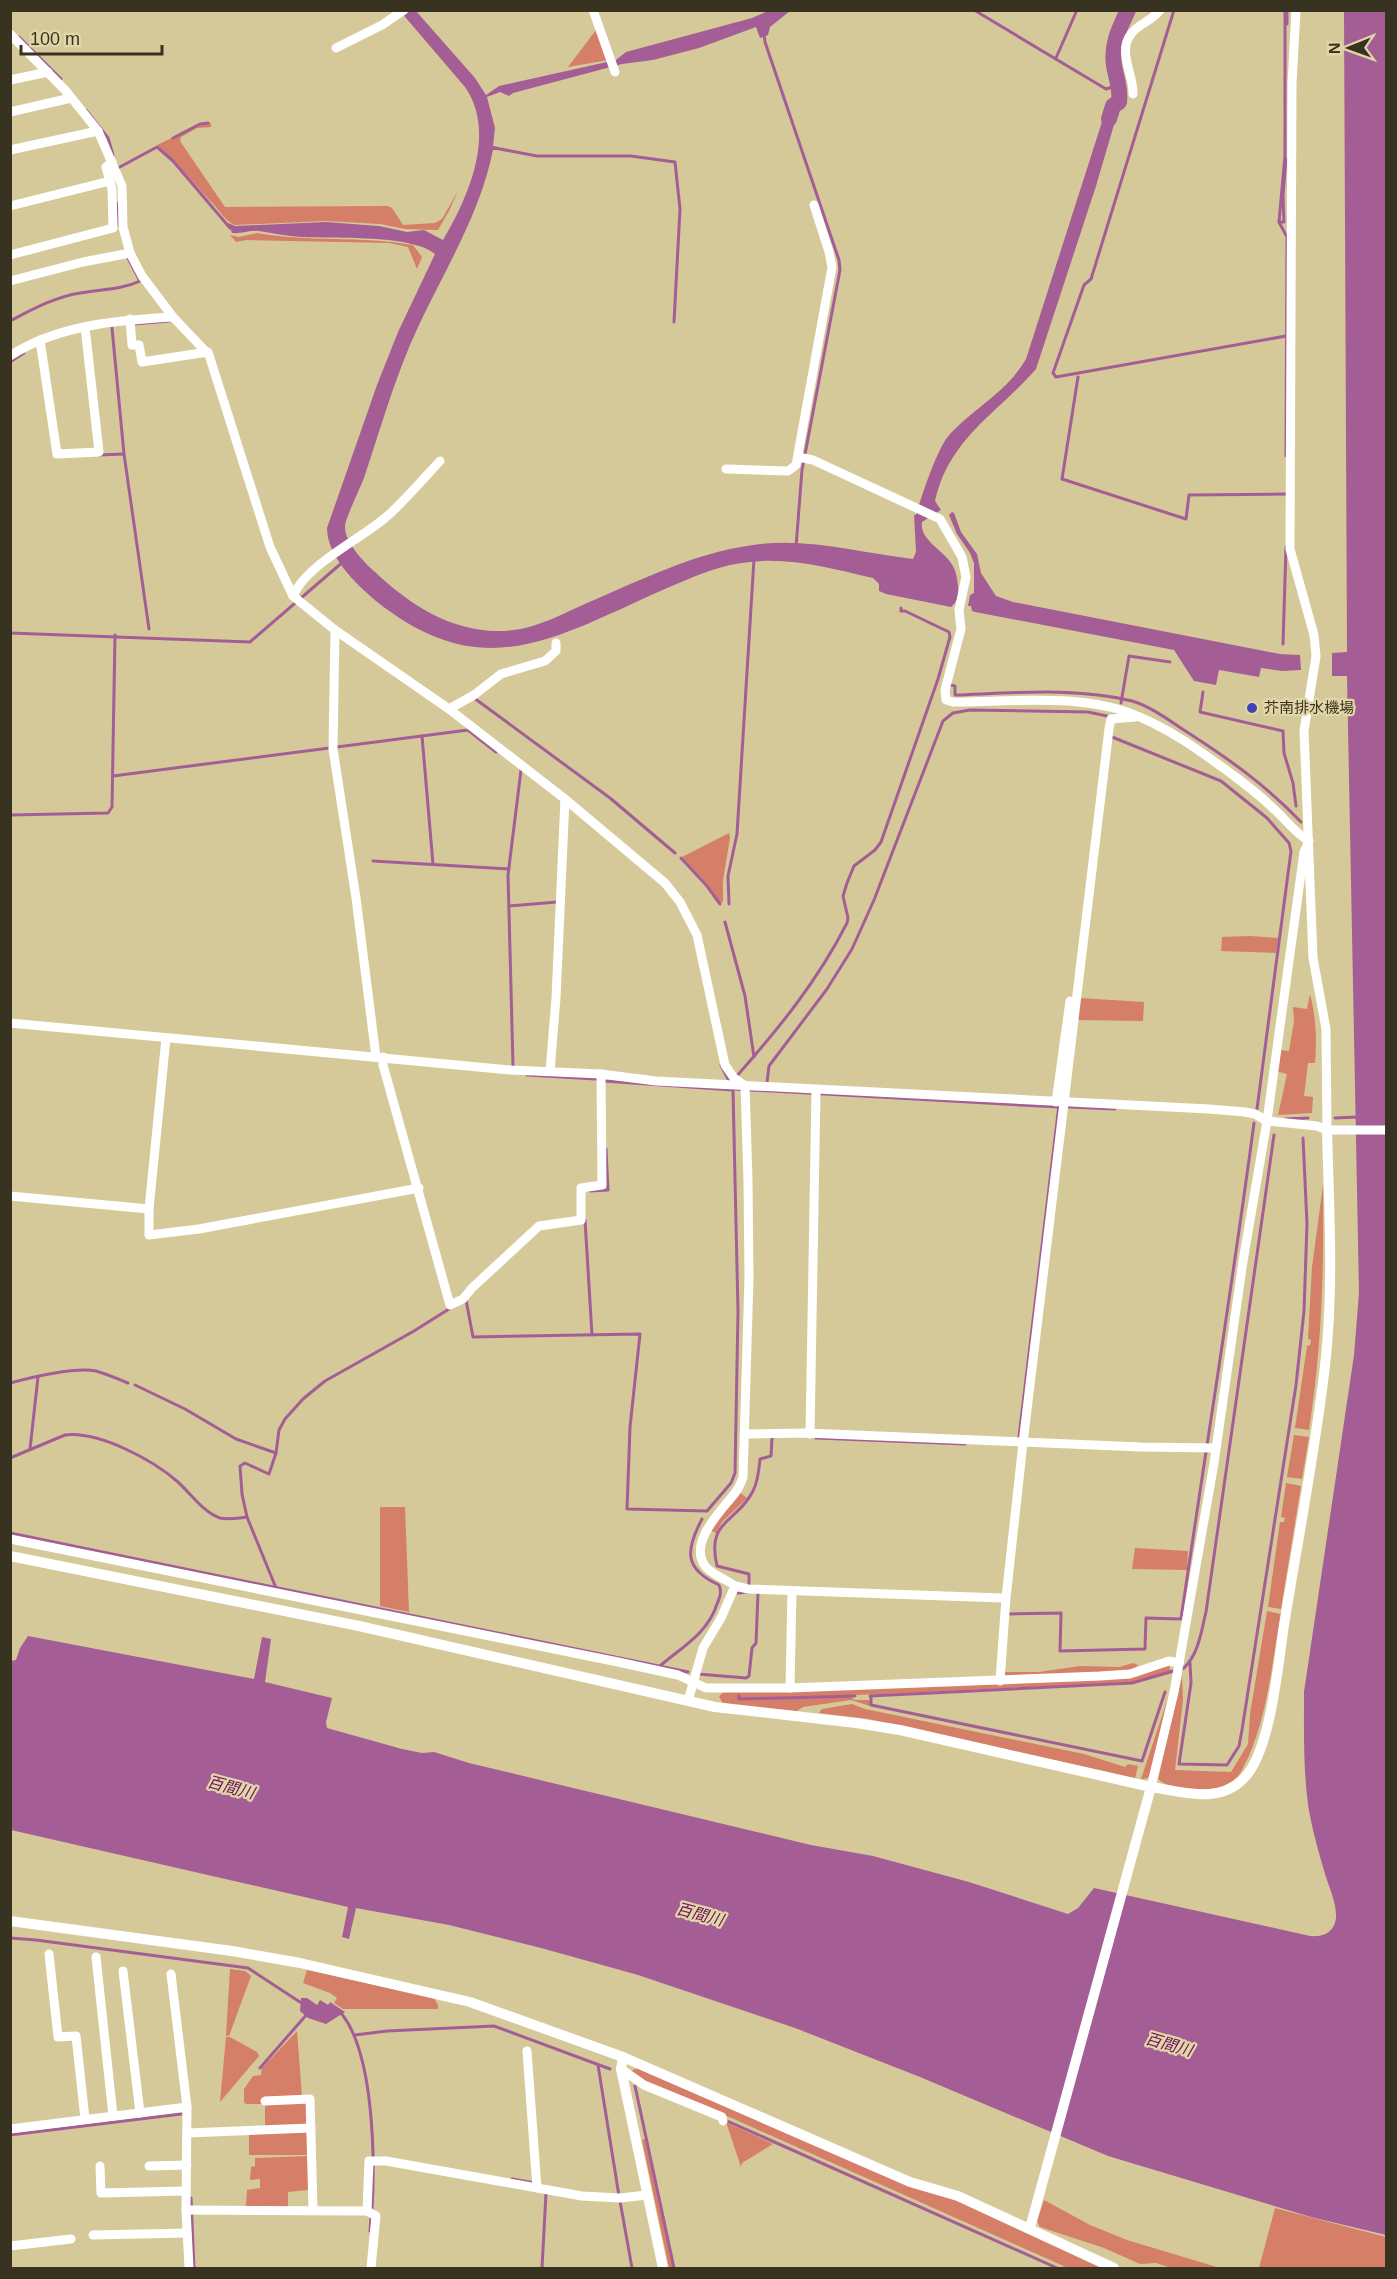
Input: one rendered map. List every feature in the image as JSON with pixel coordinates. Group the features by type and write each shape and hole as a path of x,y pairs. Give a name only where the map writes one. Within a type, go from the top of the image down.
{"street":[{"path":"336,48 404,10"},
{"path":"593,10 615,72"},
{"path":"1133,94 1134,86 1126,58 1127,42 1131,33 1154,18 1160,10"},
{"path":"10,1556 359,1626 714,1707 844,1721 900,1730 1193,1794 1222,1793 1244,1779 1254,1766 1261,1747 1278,1663 1325,1365 1330,1275 1326,1029 1313,958 1304,730 1316,656 1314,635 1290,549 1292,84 1296,10"},
{"path":"10,34 48,72 98,131 122,186 118,228"},
{"path":"10,80 48,72"},
{"path":"10,112 71,98"},
{"path":"10,150 98,131"},
{"path":"112,162 106,167 118,228 128,254 173,317 208,352 264,529 295,599 335,630 450,708 655,873 680,902 693,924 701,948 725,1065 745,1089 749,1256 746,1434 743,1477 736,1492 713,1518 700,1550 701,1559 706,1568 735,1586 748,1589 792,1593 1002,1598"},
{"path":"10,206 110,181"},
{"path":"726,469 788,471 802,458 832,267 814,205"},
{"path":"10,255 118,228"},
{"path":"10,281 83,262 128,254"},
{"path":"10,356 32,343 85,327 130,319 173,317"},
{"path":"130,319 132,345 139,345 142,362 208,352"},
{"path":"40,340 57,454 99,452 85,327"},
{"path":"802,458 940,519 962,557 966,577 960,605 960,635 945,690 946,700 953,702 1051,701 1124,711 1140,717 1161,727 1245,784 1277,811 1298,835 1309,841"},
{"path":"295,599 295,590 316,568 384,519 440,461"},
{"path":"335,630 333,747 381,1060 419,1188 450,1305 463,1299 471,1288 539,1226 581,1220 581,1188 602,1185 601,1074"},
{"path":"450,708 474,695 501,674 545,661 556,651 556,643"},
{"path":"1060,1102 1111,719 1140,717"},
{"path":"550,1071 556,998 564,802"},
{"path":"1030,2228 1147,1802 1178,1667 1210,1448 1267,1121 1304,852 1309,841"},
{"path":"1000,1681 1006,1598 1070,1001"},
{"path":"10,1023 381,1060 601,1074 745,1089 1245,1112 1255,1114 1267,1121 1317,1126 1327,1130 1386,1130"},
{"path":"166,1038 149,1234 170,1233 419,1188"},
{"path":"807,1434 816,1093"},
{"path":"10,1196 150,1209"},
{"path":"746,1434 807,1434 1210,1448"},
{"path":"10,1539 618,1662 678,1675 706,1688 790,1688 1130,1674 1169,1661 1178,1667"},
{"path":"688,1701 703,1648 721,1618 735,1586"},
{"path":"790,1688 792,1593"},
{"path":"10,1922 232,1951 383,1980 470,2001 623,2056 910,2182 958,2196 1114,2268"},
{"path":"49,1954 58,2037 76,2036 85,2119"},
{"path":"96,1958 113,2116"},
{"path":"123,1971 140,2113"},
{"path":"171,1974 190,2133 186,2191 189,2210 187,2233 189,2268"},
{"path":"527,2051 537,2185"},
{"path":"623,2056 621,2068 663,2268"},
{"path":"621,2068 644,2085 723,2120"},
{"path":"265,2101 310,2099 313,2210"},
{"path":"10,2129 187,2107"},
{"path":"190,2133 311,2128"},
{"path":"370,2213 369,2161 537,2185 589,2196 620,2198 647,2195"},
{"path":"149,2166 187,2165"},
{"path":"100,2166 101,2193 186,2191"},
{"path":"189,2210 313,2210 370,2213 376,2216 371,2268"},
{"path":"93,2235 187,2233"},
{"path":"10,2246 71,2239"}],"shaded area":[{"path":"596,30 608,60 568,67"},
{"path":"211,123 211,127 197,128 181,137 180,141 225,207 388,206 392,208 403,225 435,223 442,219 458,191 438,230 326,221 234,225 157,145 201,124"},
{"path":"257,233 394,242 413,245 422,257 417,269 408,247 389,243 246,240 236,242 230,235 239,237"},
{"path":"729,833 721,903 709,886 682,857"},
{"path":"1222,937 1278,938 1276,953 1221,951"},
{"path":"1310,994 1315,1020 1316,1054 1315,1063 1308,1063 1304,1096 1313,1097 1312,1113 1278,1115 1287,1074 1275,1071 1279,1050 1289,1051 1294,1021 1293,1007 1307,1009"},
{"path":"1079,998 1144,1002 1143,1021 1076,1020"},
{"path":"1323,1185 1321,1308 1317,1368 1309,1430 1295,1428 1307,1346 1310,1345 1311,1340 1308,1339 1312,1267"},
{"path":"1294,1435 1309,1437 1302,1479 1287,1477"},
{"path":"1286,1483 1301,1486 1281,1609 1268,1607 1280,1522 1284,1522 1285,1518 1281,1517"},
{"path":"739,1492 747,1498 722,1522 716,1533 710,1530"},
{"path":"380,1507 405,1507 409,1612 380,1606"},
{"path":"1135,1548 1188,1551 1187,1570 1132,1569"},
{"path":"1267,1611 1281,1614 1272,1669 1255,1741 1240,1774 1228,1784 1213,1789 1182,1788 1162,1782 1158,1779 1182,1677 1183,1700 1175,1770 1231,1772 1248,1744 1250,1714"},
{"path":"1133,1663 1138,1665 1133,1670 1006,1677 1003,1674 1003,1669 1006,1672 1039,1672 1080,1666 1119,1667"},
{"path":"1168,1663 1171,1671 1132,1682 738,1699 851,1697 855,1700 870,1700 870,1706 851,1700 803,1707 797,1711 723,1704 719,1696 724,1692 1124,1677"},
{"path":"1171,1689 1151,1772 1148,1778 1141,1779"},
{"path":"852,1704 865,1709 1084,1754 1125,1767 1128,1764 1138,1766 1135,1778 869,1719 819,1713 822,1709"},
{"path":"230,1969 245,1971 251,1976 229,2036 226,2036"},
{"path":"307,1970 434,1998 438,2009 343,2009 334,2003 337,1998 330,1993 303,1983"},
{"path":"297,2031 302,2096 263,2104 246,2104 244,2089 253,2076 261,2075 262,2068"},
{"path":"226,2037 257,2052 259,2056 220,2102"},
{"path":"635,2069 955,2200 1101,2268 1068,2268 734,2119 649,2085 631,2071"},
{"path":"307,2103 307,2124 265,2127 265,2104"},
{"path":"726,2122 773,2144 742,2163 741,2167"},
{"path":"306,2131 308,2133 308,2155 249,2155 249,2133"},
{"path":"645,2139 673,2268 669,2268 642,2140"},
{"path":"309,2156 308,2190 288,2192 288,2207 246,2206 247,2190 260,2188 260,2179 250,2180 251,2167 255,2166 255,2158"},
{"path":"1044,2200 1090,2225 1127,2240 1220,2268 1171,2268 1156,2263 1140,2264 1104,2248 1040,2227 1037,2221"},
{"path":"1275,2208 1386,2237 1386,2268 1259,2268"}],"water":[{"path":"400,11 416,11 475,78 486,95 499,86 616,60 626,52 752,18 768,11 790,11 770,27 768,35 760,38 756,27 699,48 653,60 622,64 509,96 500,92 487,97 495,128 493,146 498,147 498,150 493,150 487,176 468,225 410,345 345,528 349,542 359,556 405,597 438,617 475,629 514,630 533,626 668,568 710,554 753,545 813,544 913,559 916,552 914,515 916,515 935,461 950,434 1000,391 1026,359 1109,100 1121,101 1096,186 1036,369 963,443 942,479 935,501 941,510 922,522 924,534 947,558 955,571 958,595 951,607 886,594 879,591 879,584 873,578 802,563 749,562 702,574 549,638 516,646 483,648 449,642 414,627 376,601 359,586 337,559 328,538 327,528 377,385 398,332 435,254 409,243 391,240 301,237 256,231 232,233 228,223 235,226 326,222 379,226 407,232 424,230 443,240 469,185 479,145 479,124 474,105 465,87"},
{"name":"百間川","path":"1344,11 1386,11 1386,2235 1311,2217 1108,2156 920,2077 795,2028 638,1975 449,1925 356,1908 349,1939 342,1937 348,1907 11,1830 10,1661 16,1660 28,1636 254,1679 262,1637 271,1639 265,1682 332,1698 326,1722 327,1728 402,1749 422,1753 434,1752 469,1763 811,1845 873,1856 969,1882 1068,1914 1078,1908 1094,1888 1310,1936 1323,1935 1333,1927 1336,1918 1335,1907 1314,1835 1307,1796 1304,1692 1354,1355 1359,1293 1347,676 1332,676 1332,653 1347,652"},
{"path":"952,512 961,532 977,554 981,573 996,596 1013,602 1280,654 1300,655 1301,670 1282,671 1261,668 1259,677 1219,670 1216,685 1194,681 1174,650 972,611 971,606 968,606 970,595 974,593 974,563 957,534 949,515"},
{"path":"301,1998 307,1998 317,2005 320,2000 328,2005 330,2002 345,2012 326,2024 308,2018 300,2011"}],"waterway":[{"path":"974,10 1106,89 1118,85"},
{"path":"1056,58 1077,10"},
{"path":"1109,119 1113,106 1119,102 1119,88 1113,57 1115,43 1128,10"},
{"path":"1174,10 1091,279 1084,285 1053,373 1056,377 1286,336"},
{"path":"1285,10 1285,156 1279,222 1287,237 1286,456"},
{"path":"1287,10 1287,24"},
{"path":"764,33 765,42 839,260 840,270 802,470 796,547"},
{"path":"19,37 61,79"},
{"path":"86,110 108,138 113,155"},
{"path":"173,138 200,124 208,123"},
{"path":"118,168 157,147 173,161 230,228"},
{"path":"495,148 537,156 631,156 675,162 680,209 674,322"},
{"path":"1279,222 1284,222 1283,195 1286,159"},
{"path":"118,203 119,226"},
{"path":"10,321 62,297 118,288 140,281 127,256"},
{"path":"134,324 169,321"},
{"path":"112,328 124,454 149,629"},
{"path":"10,362 24,353"},
{"path":"1078,377 1062,479 1186,519 1189,495 1286,494"},
{"path":"99,455 124,454"},
{"path":"1283,644 1286,547"},
{"path":"729,904 728,876 737,834 754,559"},
{"path":"10,633 250,642 344,561"},
{"path":"736,1077 782,1022 823,965 847,923 843,896 854,866 875,850 881,842 938,679 950,637 949,632 901,611 901,608"},
{"path":"10,815 108,813 112,807 115,635"},
{"path":"1121,703 1129,656 1170,662"},
{"path":"950,685 955,686 955,695 1067,692 1132,701 1161,715 1233,763 1275,797 1301,822"},
{"path":"1203,692 1200,712 1283,731 1284,753 1293,783 1296,806"},
{"path":"472,699 474,698 610,798 675,853"},
{"path":"767,1082 769,1066 827,989 852,949 874,900 943,721 953,713 970,710 1088,712 1107,716"},
{"path":"113,776 468,730 496,752"},
{"path":"422,736 433,864"},
{"path":"1112,737 1221,781 1267,818 1289,843 1291,851 1257,1109"},
{"path":"513,1065 508,875 521,770"},
{"path":"681,858 720,904"},
{"path":"373,861 509,869"},
{"path":"509,906 557,902"},
{"path":"725,922 745,996 754,1057"},
{"path":"721,1065 729,1081"},
{"path":"527,1075 596,1079"},
{"path":"466,1300 473,1337 640,1334 630,1427 627,1509 707,1511 731,1483 735,1473 738,1311 733,1090 604,1081"},
{"path":"733,1089 1058,1107"},
{"path":"1019,1437 1059,1105"},
{"path":"1069,1107 1115,1109"},
{"path":"1335,1118 1357,1117"},
{"path":"1285,1119 1308,1118"},
{"path":"1009,1614 1061,1613 1060,1651 1145,1649 1146,1618 1181,1619 1254,1123"},
{"path":"870,1696 1132,1683 1184,1668 1189,1662 1199,1642 1206,1612 1274,1135"},
{"path":"1190,1663 1191,1683 1179,1764 1227,1765 1239,1746 1242,1730 1296,1385 1304,1311 1307,1224 1303,1138"},
{"path":"590,1191 608,1190 606,1149"},
{"path":"585,1220 592,1335"},
{"path":"276,1588 247,1517 242,1494 240,1466 245,1463 269,1474 276,1453 279,1430 285,1419 303,1399 325,1381 414,1331 449,1309 448,1307"},
{"path":"10,1383 77,1370 100,1372 128,1383"},
{"path":"30,1449 38,1377"},
{"path":"135,1385 185,1409 236,1439 276,1453"},
{"path":"10,1458 65,1435 93,1438 109,1442 155,1465 178,1482 214,1515 226,1519 247,1517"},
{"path":"749,1586 749,1574 717,1566 716,1539 719,1530 739,1510 753,1491 760,1459 771,1456 772,1437 774,1437"},
{"path":"816,1438 965,1444"},
{"path":"660,1666 701,1631 713,1614 720,1597 719,1585 699,1572 691,1558 696,1530 702,1519"},
{"path":"10,1533 688,1672"},
{"path":"738,1593 748,1592"},
{"path":"698,1674 746,1678 749,1676 752,1648 756,1643 758,1593"},
{"path":"871,1696 871,1705 1142,1761 1165,1692"},
{"path":"739,1696 739,1699 855,1696"},
{"path":"10,1938 248,1968 303,2004"},
{"path":"260,2068 308,2013"},
{"path":"341,2013 352,2031 366,2079 372,2135 372,2210"},
{"path":"355,2035 387,2031 494,2026 610,2069"},
{"path":"598,2065 619,2196"},
{"path":"635,2086 674,2268"},
{"path":"10,2135 181,2114"},
{"path":"725,2120 1057,2268"},
{"path":"512,2179 535,2183"},
{"path":"542,2268 546,2193"},
{"path":"191,2198 194,2268"},
{"path":"620,2201 632,2268"},
{"path":"370,2231 371,2216"}],"place":[{"name":"芥南排水機場","path":"1252,708"}]}
